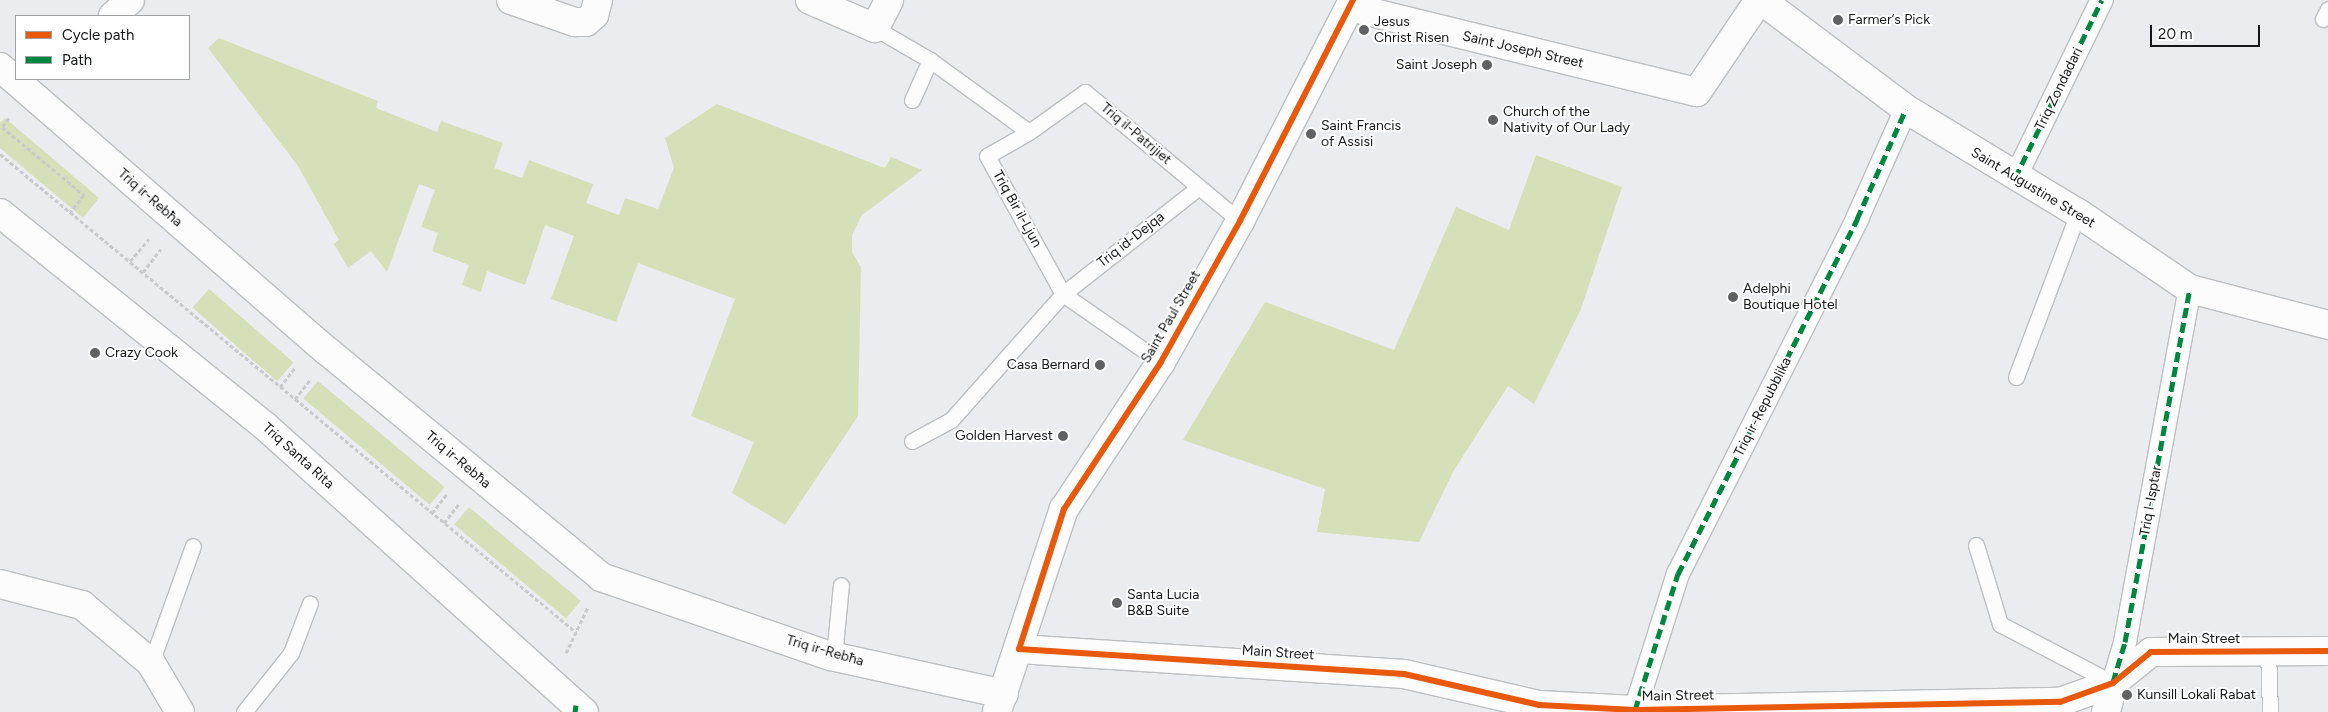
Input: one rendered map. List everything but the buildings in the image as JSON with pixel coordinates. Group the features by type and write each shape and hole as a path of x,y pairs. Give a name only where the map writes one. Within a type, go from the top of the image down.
{"street":[{"path":"114,15 130,0"},
{"path":"511,0 575,22 586,22 594,16 598,0"},
{"path":"810,0 875,28 889,0"},
{"name":"Saint Joseph Street","path":"1352,3 1697,92 1760,0"},
{"name":"Saint Augustine Street","path":"1760,0 1906,109 2015,178 2078,213 2190,290 2328,325"},
{"name":"Triq Zondadari","path":"2015,178 2102,0"},
{"name":"Saint Paul Street","path":"1000,703 1064,509 1161,362 1240,221 1352,3"},
{"name":"Triq ir-Rebħa","path":"0,67 15,76"},
{"name":"Triq ir-Rebħa","path":"28,83 326,350 601,577 834,656 1000,703"},
{"name":"Triq ir-Repubblika","path":"1635,710 1678,574 1858,220 1906,109"},
{"name":"Triq Santa Rita","path":"0,213 266,427 578,710"},
{"name":"Triq l-Isptar","path":"2106,712 2125,642 2190,290"},
{"path":"0,584 82,605 151,663 180,712"},
{"name":"Main Street","path":"1019,649 1404,674 1536,709 1635,710 2060,702 2113,683 2151,652 2328,651"}],"lane":[{"path":"875,28 930,60 1029,132"},
{"path":"912,100 930,60"},
{"name":"Triq il-Patrijiet","path":"1029,132 1085,92 1240,221"},
{"name":"Triq Bir il-Ljun","path":"1029,132 987,156 1062,294 1161,362"},
{"name":"Triq id-Dejqa","path":"912,441 951,420 1062,294 1199,187"},
{"path":"2016,377 2078,213"},
{"path":"1976,545 2000,624 2113,683"},
{"path":"151,663 193,546"},
{"path":"834,656 841,586"},
{"path":"244,712 291,653 310,602"},
{"path":"2268,651 2270,712"}],"path":[{"path":"10,117 2,127 84,195 70,212"},
{"path":"0,154 576,632 590,601"},
{"path":"130,262 151,236"},
{"path":"143,272 164,246"},
{"path":"280,387 300,361"},
{"path":"295,399 315,374"},
{"path":"432,513 452,487"},
{"path":"444,523 465,497"}],"green space":[{"path":"219,38 378,101 376,108 437,132 441,121 503,143 494,168 522,178 529,160 593,184 586,203 619,215 625,198 658,209 674,168 665,138 717,104 885,168 891,157 922,170 862,215 852,235 852,252 861,267 858,416 785,525 732,493 754,442 691,416 735,299 638,263 616,322 551,299 574,236 545,225 525,285 487,271 481,292 462,285 469,265 432,251 438,233 421,227 435,190 419,184 387,272 371,251 348,268 334,244 339,240 298,166 208,48"},
{"path":"5,118 99,198 83,218 0,148 0,123"},
{"path":"1536,155 1622,187 1581,309 1534,404 1508,386 1454,470 1419,542 1317,532 1325,489 1183,440 1265,302 1394,350 1456,207 1509,230"},
{"path":"209,289 294,362 277,381 193,308"},
{"path":"318,381 444,487 430,505 303,399"},
{"path":"469,507 581,601 566,618 454,525"}],"marked path":[{"path":"2015,178 2102,0"},
{"path":"1635,710 1678,574 1857,219 1906,109"},
{"path":"2113,682 2125,642 2190,289"},
{"path":"575,712 576,705"}],"cycle path":[{"path":"1353,0 1240,221 1161,362 1064,509 1019,649 1404,674 1539,705 1635,710 2060,702 2113,683 2151,652 2328,651"}],"place":[{"name":"Farmer‘s Pick","path":"1838,20"},
{"name":"Jesus Christ Risen","path":"1364,30"},
{"name":"Saint Joseph","path":"1487,65"},
{"name":"Church of the Nativity of Our Lady","path":"1493,120"},
{"name":"Saint Francis of Assisi","path":"1311,134"},
{"name":"Adelphi Boutique Hotel","path":"1733,297"},
{"name":"Crazy Cook","path":"95,353"},
{"name":"Casa Bernard","path":"1100,365"},
{"name":"Golden Harvest","path":"1063,436"},
{"name":"Santa Lucia B&B Suite","path":"1117,603"},
{"name":"Kunsill Lokali Rabat","path":"2127,695"}]}
